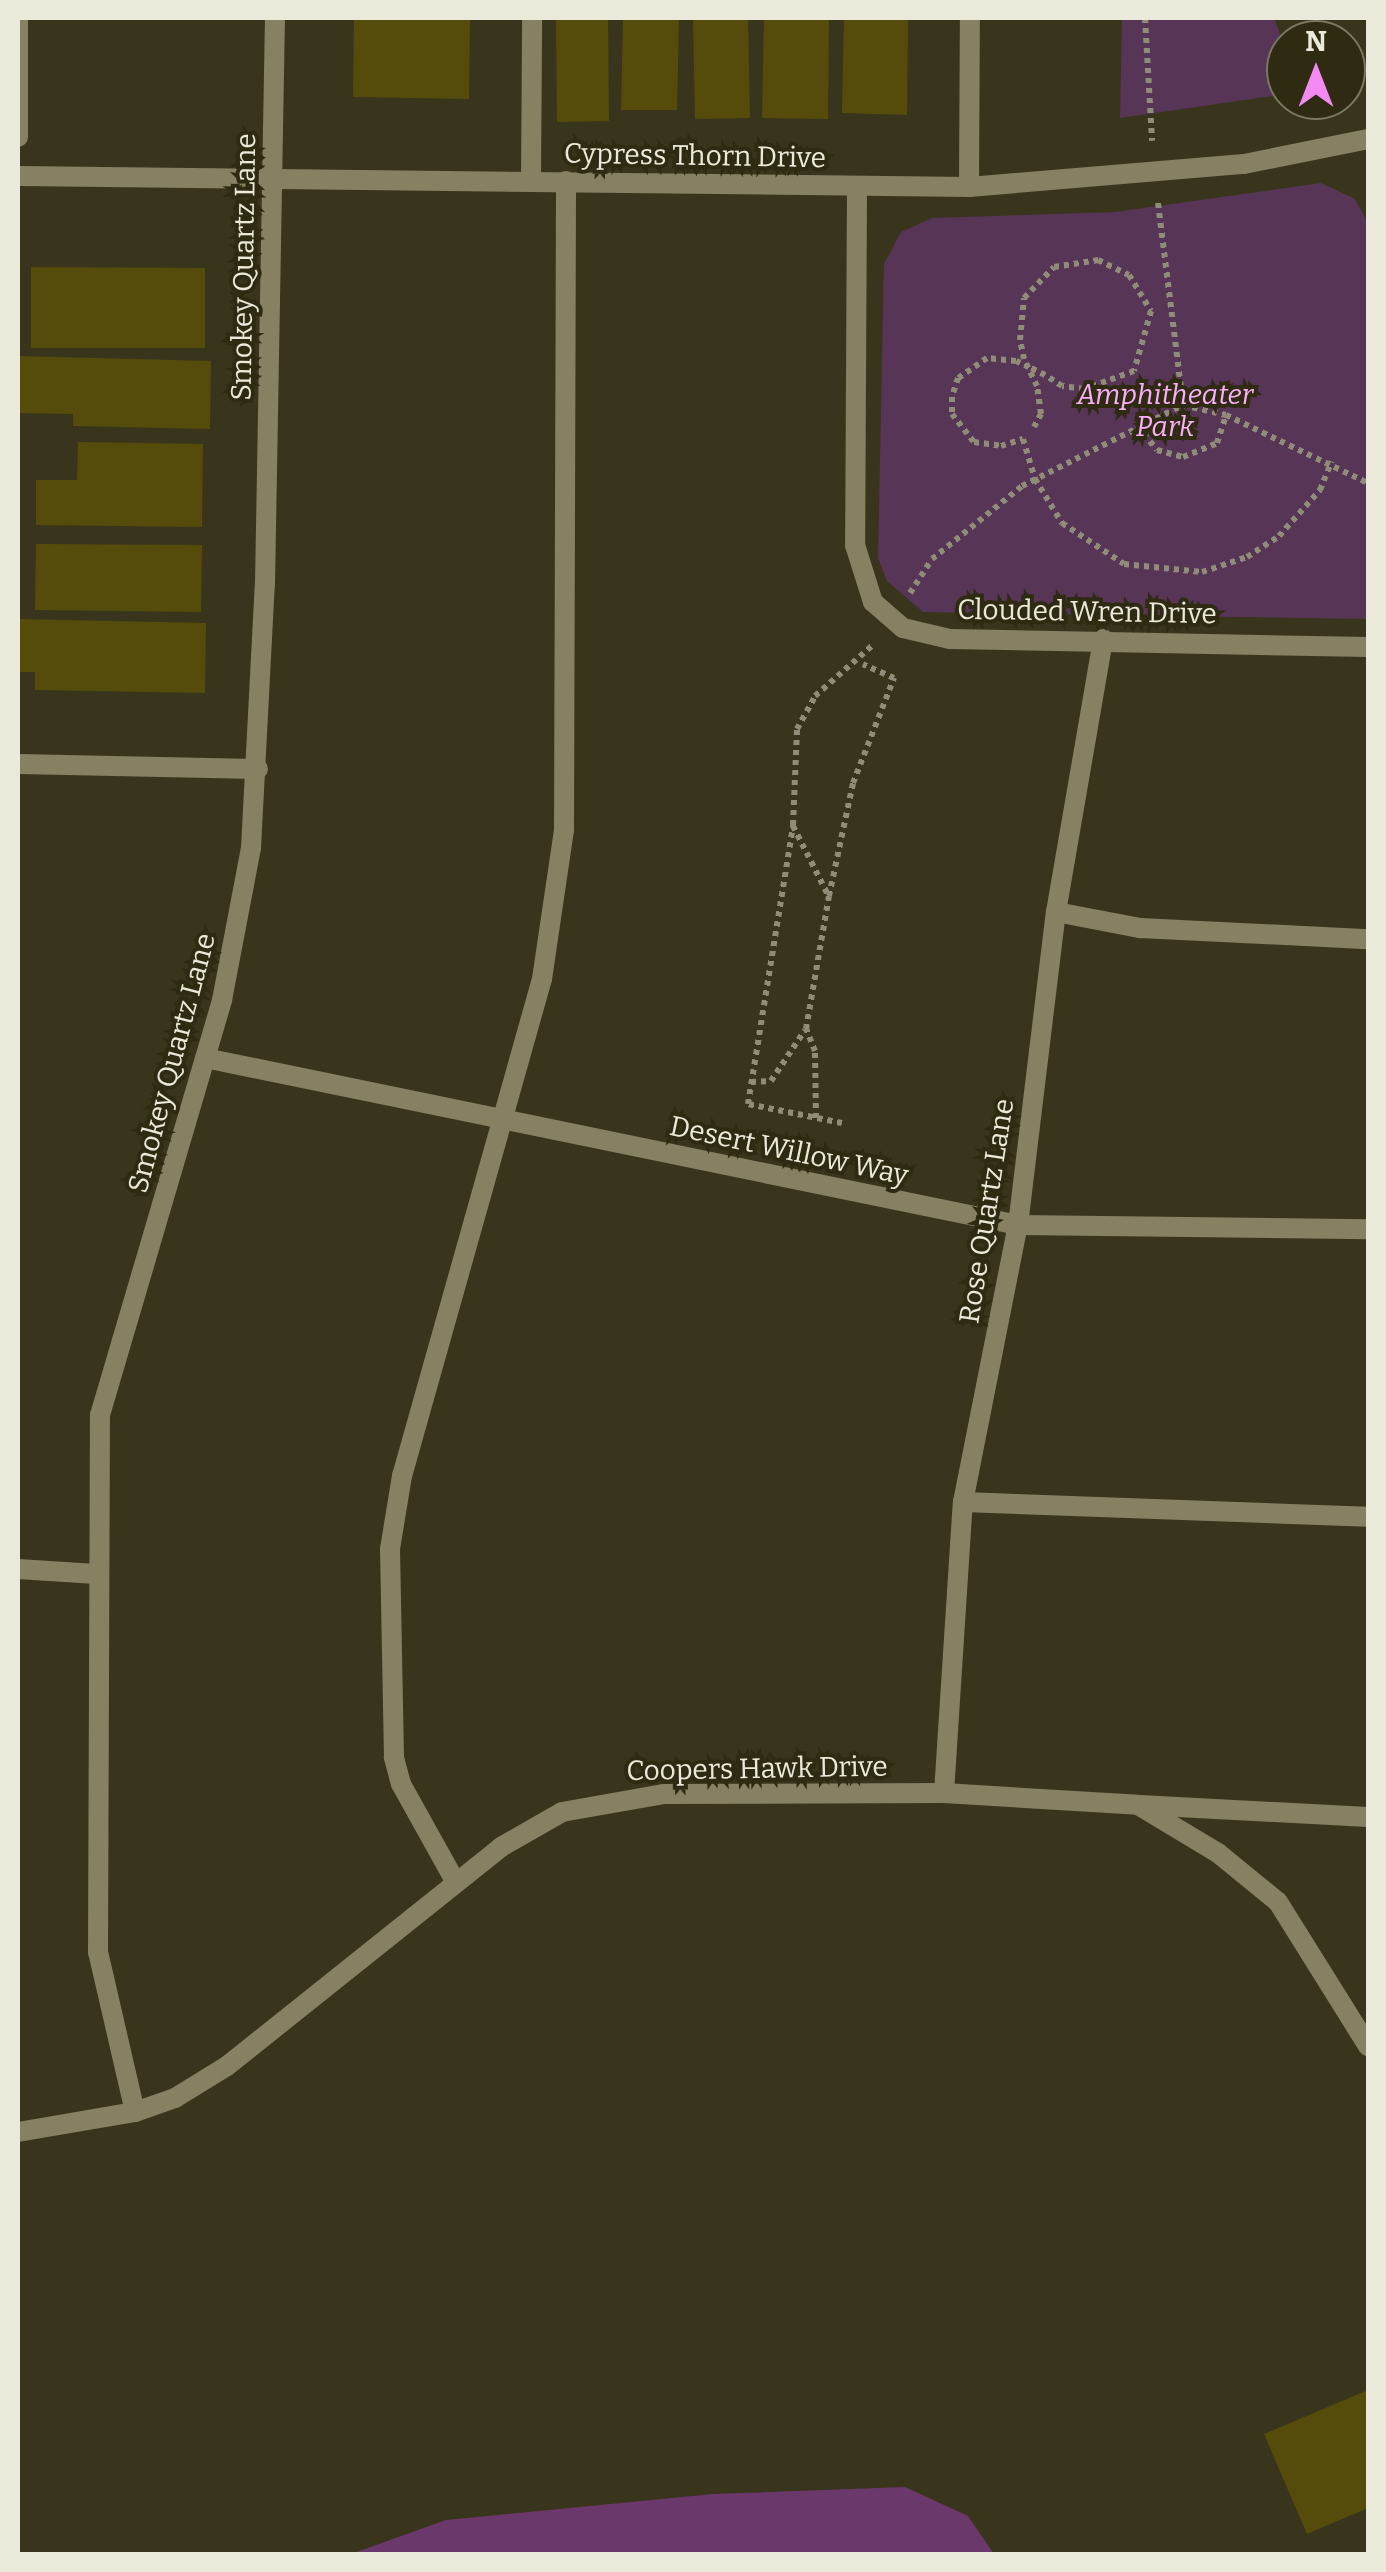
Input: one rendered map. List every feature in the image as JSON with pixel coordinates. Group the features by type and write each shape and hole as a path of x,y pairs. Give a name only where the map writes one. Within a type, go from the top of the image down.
{"street":[{"path":"18,18 18,137"},
{"name":"Smokey Quartz Lane","path":"135,2112 98,1952 96,1574 100,1415 205,1058 240,918 258,769 275,18"},
{"path":"531,180 532,18"},
{"path":"970,18 970,187"},
{"name":"Cypress Thorn Drive","path":"18,176 273,175 970,187 1155,175 1368,138"},
{"path":"455,1882 401,1784 394,1757 390,1550 402,1476 498,1120 542,979 564,830 566,181"},
{"path":"857,187 855,545 873,602 892,618"},
{"name":"Clouded Wren Drive","path":"892,618 904,628 950,640 1368,647"},
{"name":"Rose Quartz Lane","path":"944,1793 963,1502 1018,1226 1056,912 1102,640"},
{"path":"18,764 258,769"},
{"path":"1056,912 1140,928 1368,938"},
{"name":"Desert Willow Way","path":"205,1058 1018,1226 1368,1229"},
{"path":"963,1502 1368,1517"},
{"path":"18,1568 96,1574"},
{"name":"Coopers Hawk Drive","path":"18,2132 135,2112 175,2098 228,2066 455,1882 562,1812 603,1800 664,1794 944,1793 1138,1805 1218,1853 1278,1902 1368,2046"},
{"path":"1138,1805 1368,1817"}],"path":[{"path":"1145,18 1155,175 1183,404"},
{"path":"1034,427 1041,414 1037,386 1031,373 1024,359 1020,340 1024,298 1038,277 1064,262 1117,266 1143,292 1151,311 1134,371 1084,389 1062,386 1044,375 1028,367 1016,361 987,358 958,378 952,414 961,432 987,447 1023,439 1035,479 1062,523 1090,546 1150,571 1202,572 1247,557 1280,536 1320,490 1332,461"},
{"path":"842,1123 748,1104 792,825 798,728 815,696 864,659 932,559 1035,479 1183,404 1226,416 1332,461 1368,482"},
{"path":"1137,426 1157,450 1183,457 1216,443 1226,416"},
{"path":"751,1082 771,1081 806,1029 853,782 894,678 863,664"},
{"path":"792,825 829,896"},
{"path":"806,1029 815,1051 816,1119"}],"green space":[{"path":"1122,18 1274,18 1266,20 1266,97 1120,118"},
{"name":"Amphitheater Park","path":"1321,183 1355,199 1368,223 1368,619 923,612 887,581 878,558 884,264 901,232 932,218 1115,212"}],"shaded area":[{"path":"905,2487 968,2516 994,2554 351,2554 446,2520 713,2494"}],"building":[{"path":"354,18 470,18 469,99 353,97"},
{"path":"556,18 608,18 609,121 557,122"},
{"path":"623,18 679,18 677,110 621,110"},
{"path":"693,18 748,18 750,118 695,119"},
{"path":"764,18 829,18 828,119 762,118"},
{"path":"844,18 908,18 907,115 842,113"},
{"path":"31,267 205,268 205,348 31,348"},
{"path":"18,356 211,361 210,429 73,426 73,414 18,413"},
{"path":"78,442 203,444 202,527 36,525 36,480 77,480"},
{"path":"36,544 202,545 201,612 35,610"},
{"path":"18,619 206,623 205,693 35,690 35,672 18,672"},
{"path":"1368,2390 1368,2508 1307,2534 1264,2434"}]}
